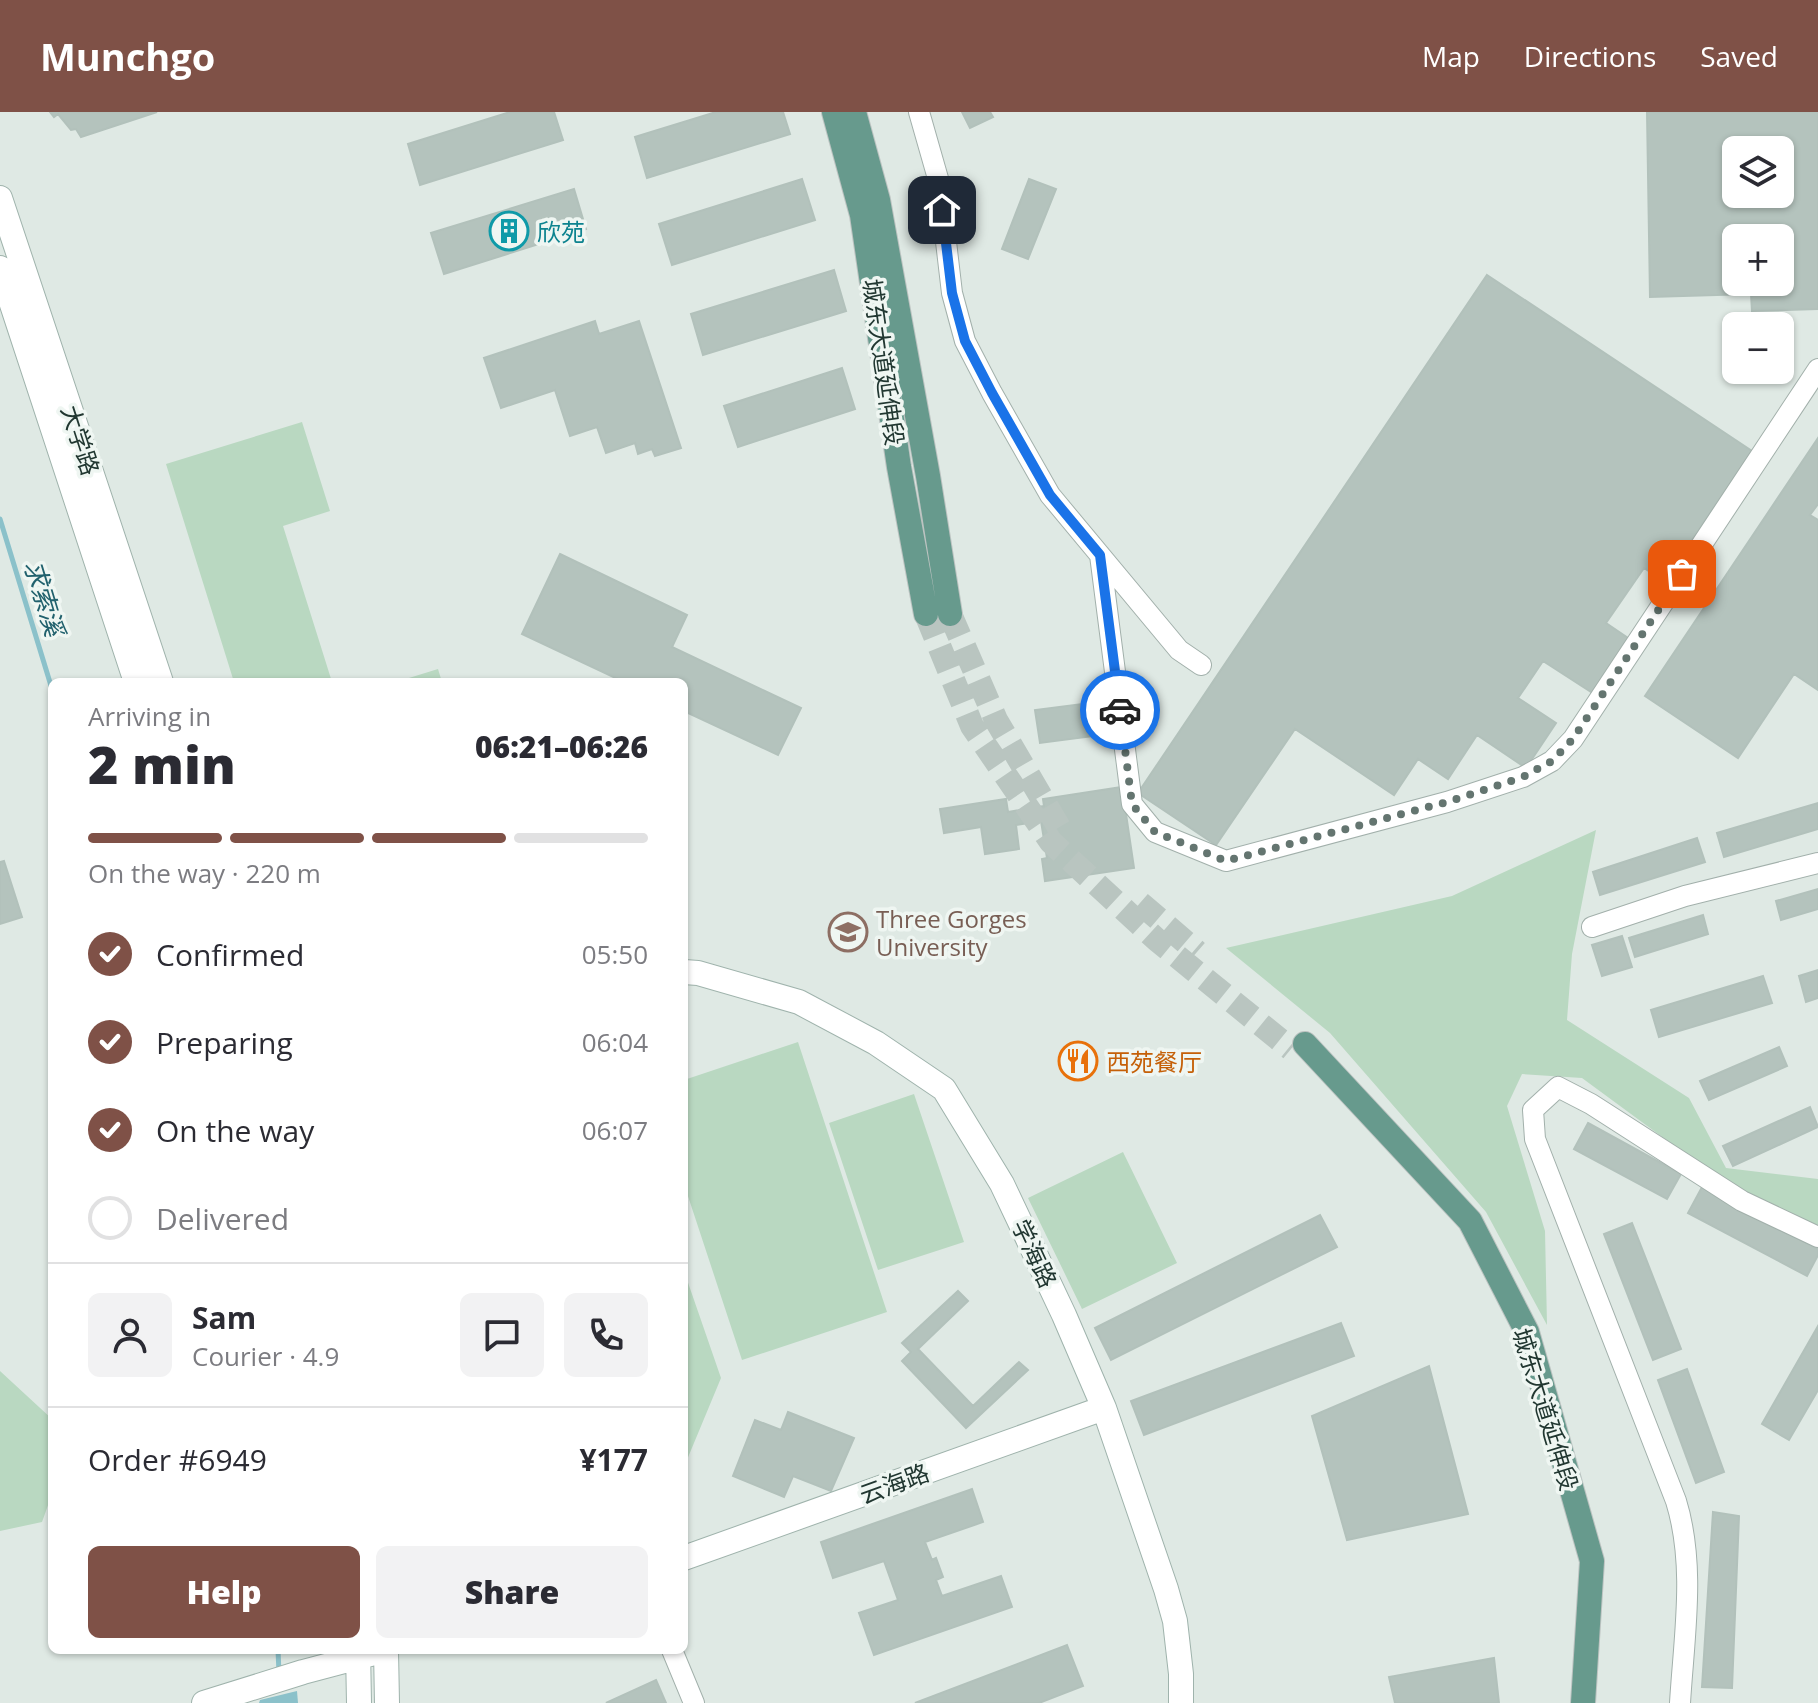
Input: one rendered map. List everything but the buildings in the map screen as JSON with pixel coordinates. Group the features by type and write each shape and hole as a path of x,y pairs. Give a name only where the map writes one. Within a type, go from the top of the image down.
{"main road":[{"name":"城东大道延伸段","path":"834,112 862,215 899,467 938,614 928,476 878,200 854,112"},
{"name":"城东大道延伸段","path":"1576,1703 1579,1564 1517,1347 1457,1224 1298,1046 1470,1221 1527,1332 1592,1561 1583,1703"}],"street":[{"path":"919,112 939,182 952,293 965,341 1050,495 1179,650 1201,665"},
{"name":"大学路","path":"0,198 160,678"},
{"name":"大学路","path":"0,268 135,678"},
{"path":"1100,555 1132,804 1155,832 1226,861 1447,802 1523,777 1552,761 1573,739 1818,369"},
{"path":"1592,927 1685,896 1818,863"},
{"name":"学海路","path":"688,972 799,1002 876,1043 944,1089 1002,1184 1104,1408 1175,1621 1181,1703"},
{"path":"1680,1703 1686,1604 1684,1527 1535,1139 1533,1110 1558,1087 1591,1104 1742,1201 1818,1237"},
{"name":"云海路","path":"688,1557 1104,1408"},
{"path":"204,1703 359,1654 359,1703"},
{"path":"386,1654 387,1703"},
{"path":"674,1654 694,1703"}],"green space":[{"path":"302,422 330,511 283,526 331,678 233,678 166,464"},
{"path":"438,669 441,678 409,678"},
{"path":"1596,830 1572,954 1567,1020 1689,1098 1726,1168 1818,1179 1818,1225 1752,1203 1582,1078 1522,1074 1507,1106 1545,1231 1547,1325 1486,1212 1330,1033 1226,948 1452,896"},
{"path":"798,1042 887,1312 742,1360 688,1196 688,1079"},
{"path":"914,1094 964,1242 878,1270 829,1123"},
{"path":"1123,1152 1177,1263 1082,1309 1028,1198"},
{"path":"688,1283 721,1378 688,1457"},
{"path":"0,1371 48,1415 48,1505 42,1522 0,1531"}],"water":[{"path":"297,1691 298,1703 259,1703 260,1700"}],"waterway":[{"name":"求索溪","path":"0,519 49,678"},
{"name":"求索溪","path":"278,1654 279,1673"}],"tunnel":[{"path":"926,614 972,726 1051,842 1157,940 1291,1049"},
{"path":"950,614 996,720 1060,829"},
{"path":"1140,903 1197,952"}],"way so far":[{"path":"1120,710 1132,804 1155,832 1226,861 1447,802 1523,777 1552,761 1573,739 1682,574"}],"place":[{"name":"欣苑","path":"509,231"},
{"name":"Three Gorges University","path":"848,932"},
{"name":"西苑餐厅","path":"1078,1061"}],"route":[{"path":"942,210 952,293 965,341 1050,495 1100,555 1120,710"}]}
